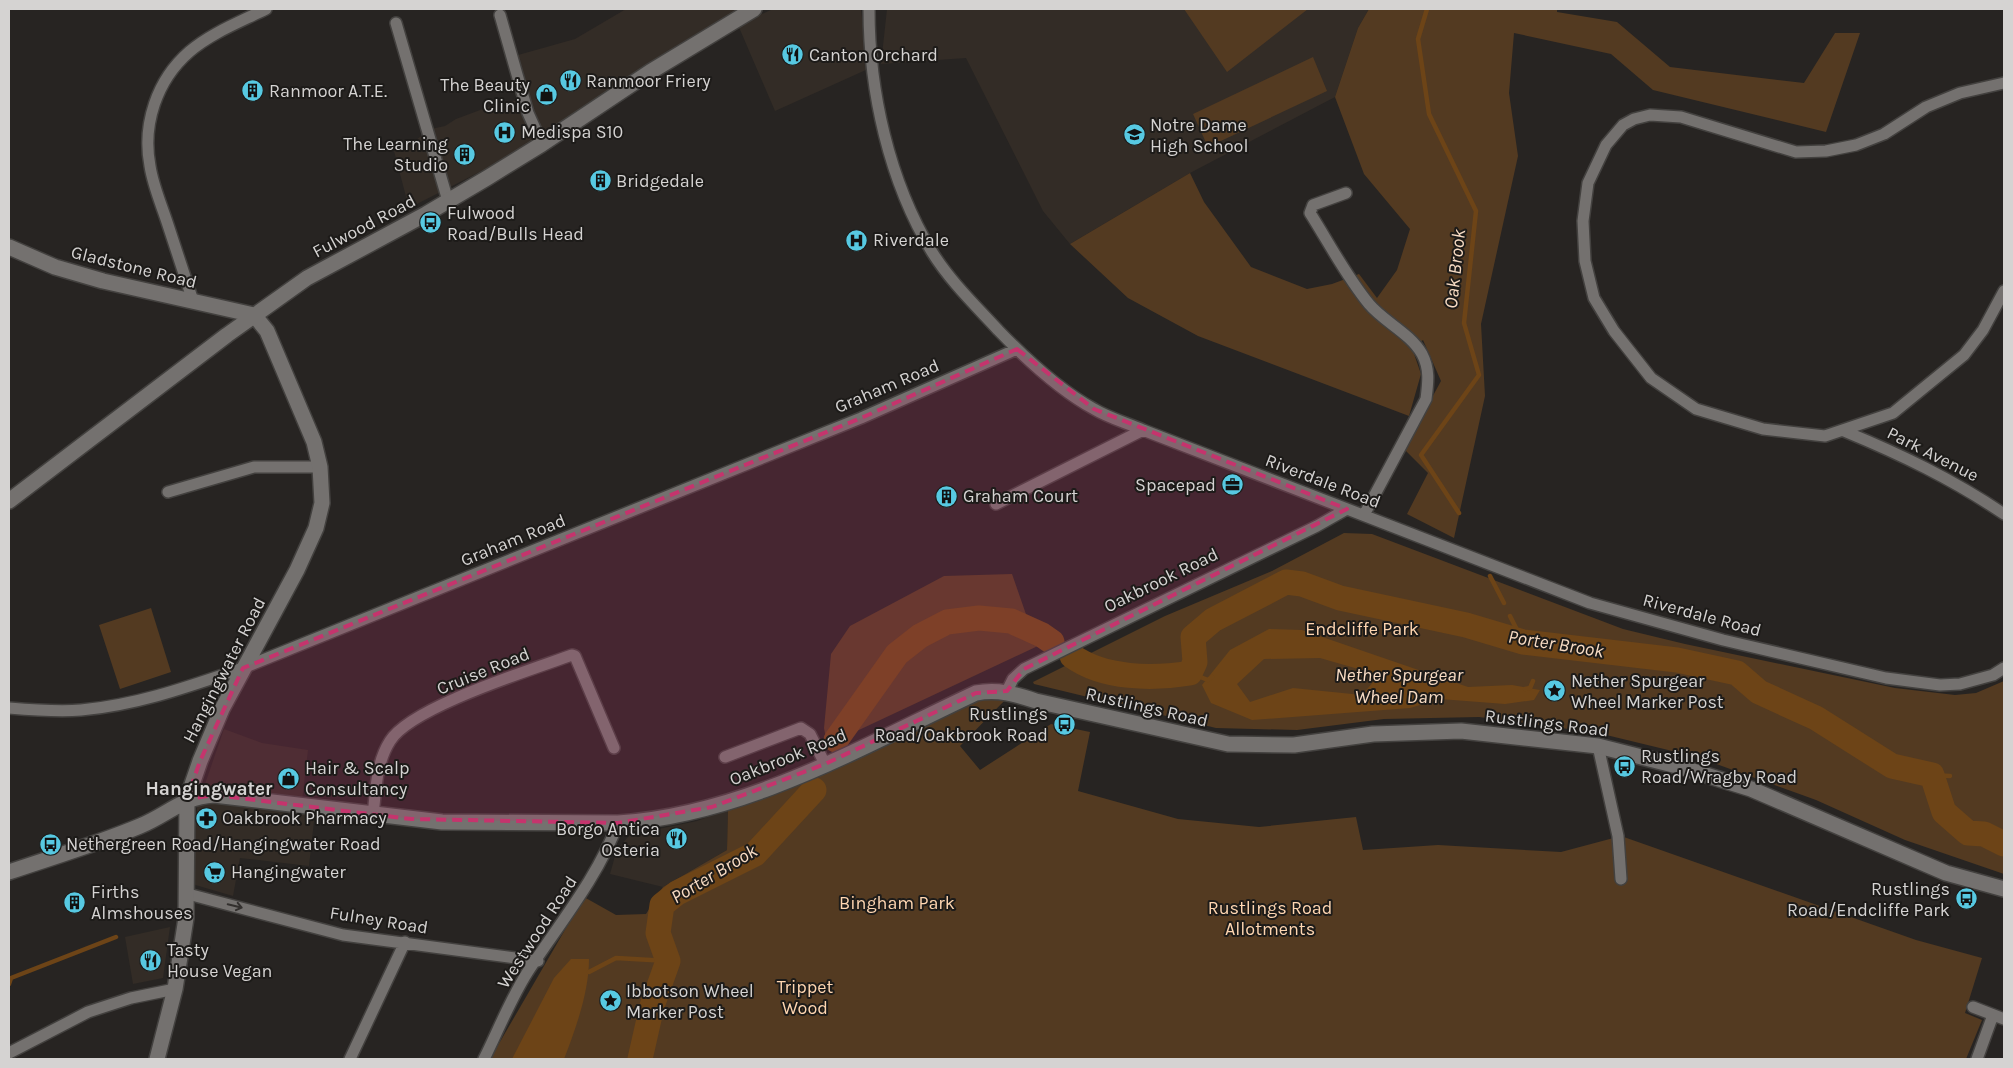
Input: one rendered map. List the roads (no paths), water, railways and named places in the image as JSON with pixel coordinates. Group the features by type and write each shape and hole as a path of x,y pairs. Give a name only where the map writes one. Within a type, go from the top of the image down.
{"street":[{"path":"193,301 150,166 149,123 162,85 176,66 190,52 208,39 266,9"},
{"name":"Fulwood Road","path":"9,501 254,315 307,278 448,201 542,144 650,72 754,9"},
{"name":"Riverdale Road","path":"870,9 870,42 878,103 898,178 915,218 933,252 965,295 1017,350 1094,409 1143,430 1590,603 1723,640 1886,678 1940,685 1960,684 1993,675 2004,668"},
{"path":"500,15 528,113 542,144"},
{"path":"396,23 448,201"},
{"path":"2004,83 1960,93 1926,107 1884,134 1856,146 1826,151 1796,152 1681,117 1650,115 1634,118 1623,125 1606,145 1588,183 1583,221 1585,261 1594,298 1614,332 1651,378 1696,409 1763,429 1825,436 1893,413 1936,381 1964,355 1983,330 2004,291"},
{"path":"1346,193 1313,205 1310,213 1370,304 1413,343 1422,354 1428,367 1429,381 1426,399 1364,515"},
{"name":"Gladstone Road","path":"9,247 54,267 103,282 254,315"},
{"name":"Hangingwater Road","path":"157,1059 175,989 188,894 187,799 200,761 243,668 297,570 316,528 322,503 320,467 314,442 267,332 254,315"},
{"name":"Graham Road","path":"9,708 80,710 124,704 169,693 243,668 869,414 1017,350"},
{"path":"996,504 1143,430"},
{"name":"Park Avenue","path":"1844,431 1905,457 1961,485 2004,514"},
{"path":"168,492 254,467 320,467"},
{"name":"Oakbrook Road","path":"187,799 214,795 442,822 618,823 642,822 696,812 750,794 825,764 976,693 1007,691 1013,679 1024,669 1317,526 1347,509"},
{"name":"Cruise Road","path":"373,815 380,761 390,740 404,724 469,694 572,655 575,656 614,748"},
{"name":"Rustlings Road","path":"1007,691 1036,701 1228,744 1294,745 1373,734 1461,731 1598,746 1677,766 1751,790 1946,873 2004,889"},
{"path":"725,757 801,728 810,734 825,764"},
{"path":"1598,746 1618,836 1621,879"},
{"path":"9,872 143,825 187,799"},
{"name":"Westwood Road","path":"484,1059 527,973 538,961 591,879 608,849 618,823"},
{"name":"Fulney Road","path":"188,894 343,935 538,961"},
{"path":"350,1059 405,942"},
{"path":"9,1054 88,1012 131,998 175,989"},
{"path":"1973,1007 1999,1017 1977,1059"}],"water":[{"name":"Nether Spurgear Wheel Dam","path":"1269,629 1302,630 1468,687 1512,685 1540,690 1534,700 1505,704 1440,699 1410,708 1252,720 1211,703 1202,685 1230,650","holes":["1320,658 1379,675 1362,695 1293,688 1250,702 1237,684 1264,659"]},
{"path":"571,959 589,959 587,984 581,1010 564,1059 512,1059 554,978"}],"waterway":[{"name":"Oak Brook","path":"1427,9 1418,39 1429,114 1476,211 1464,323 1479,375 1421,455 1459,513"},
{"name":"Oak Brook","path":"1490,576 1504,603"},
{"name":"Porter Brook","path":"1072,656 1085,664 1114,673 1145,676 1190,673 1195,662 1193,637 1213,620 1286,582 1302,584 1340,598 1466,625 1523,642 1677,660 1737,673 1759,692 1816,718 1892,766 1932,775 1944,812 1968,833 1984,834 2004,844"},
{"name":"Oak Brook","path":"1510,616 1523,642"},
{"name":"Porter Brook","path":"836,740 897,654 920,636 947,622 979,618 1011,621 1042,635 1052,642"},
{"name":"Porter Brook","path":"1544,651 1546,645"},
{"path":"1190,673 1208,680 1212,677"},
{"path":"1525,689 1530,688 1533,681"},
{"path":"1932,775 1950,776"},
{"name":"Porter Brook","path":"640,1059 652,1006 668,961 658,933 662,905 677,893 755,854 814,790"},
{"path":"9,984 11,978 116,937"},
{"path":"589,972 616,958 668,961"}],"place":[{"name":"Canton Orchard","path":"793,55"},
{"name":"Ranmoor Friery","path":"570,81"},
{"name":"Ranmoor A.T.E.","path":"253,91"},
{"name":"The Beauty Clinic","path":"546,95"},
{"name":"Medispa S10","path":"505,132"},
{"name":"Notre Dame High School","path":"1134,135"},
{"name":"The Learning Studio","path":"464,154"},
{"name":"Bridgedale","path":"600,181"},
{"name":"Fulwood Road/Bulls Head","path":"431,223"},
{"name":"Riverdale","path":"857,240"},
{"name":"Spacepad","path":"1232,485"},
{"name":"Graham Court","path":"947,496"},
{"name":"Nether Spurgear Wheel Marker Post","path":"1555,691"},
{"name":"Rustlings Road/Oakbrook Road","path":"1064,724"},
{"name":"Rustlings Road/Wragby Road","path":"1625,766"},
{"name":"Hair & Scalp Consultancy","path":"289,778"},
{"name":"Oakbrook Pharmacy","path":"206,818"},
{"name":"Borgo Antica Osteria","path":"676,839"},
{"name":"Nethergreen Road/Hangingwater Road","path":"50,844"},
{"name":"Hangingwater","path":"215,872"},
{"name":"Rustlings Road/Endcliffe Park","path":"1966,899"},
{"name":"Firths Almshouses","path":"75,902"},
{"name":"Tasty House Vegan","path":"151,960"},
{"name":"Ibbotson Wheel Marker Post","path":"610,1001"}],"district":[{"name":"Hangingwater","path":"209,789"}],"park label":[{"name":"Endcliffe Park","path":"1362,629"},
{"name":"Bingham Park","path":"897,903"},
{"name":"Rustlings Road Allotments","path":"1270,918"},
{"name":"Trippet Wood","path":"805,998"}]}
